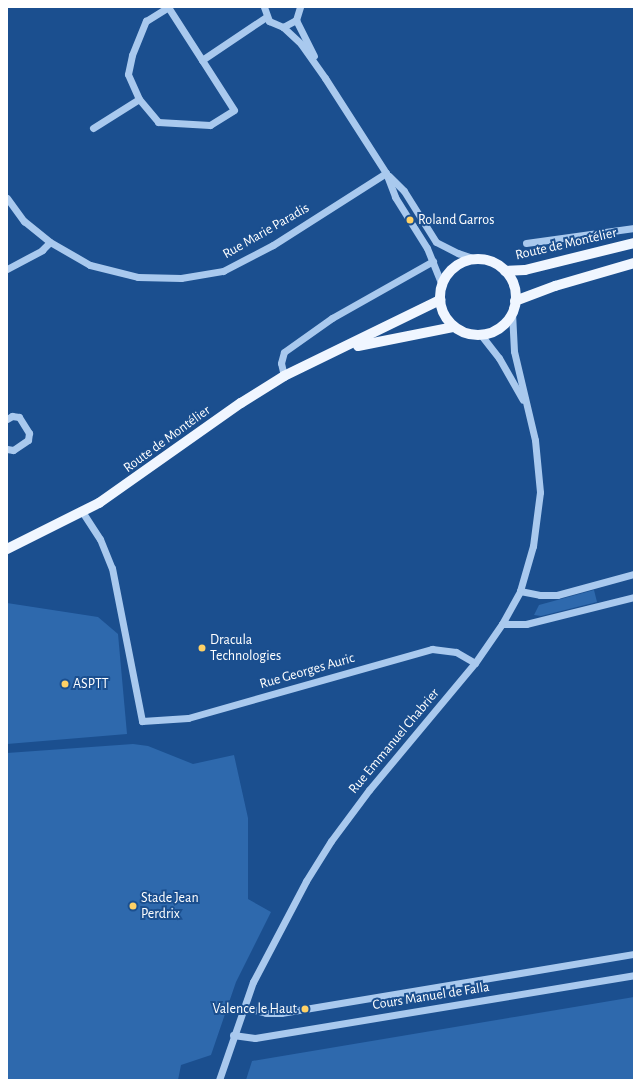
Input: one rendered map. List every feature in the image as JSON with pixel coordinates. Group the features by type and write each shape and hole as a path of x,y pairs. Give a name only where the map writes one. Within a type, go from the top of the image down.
{"main road":[{"name":"Route de Montélier","path":"505,271 525,270 634,243"},
{"name":"Route de Montélier","path":"478,260 497,265 505,271 511,280 515,301 512,314"},
{"path":"478,260 456,266 442,285 440,300 445,315 454,327 472,334 481,335 493,332 504,324 512,314"},
{"path":"515,301 555,286 634,263"},
{"name":"Route de Montélier","path":"7,549 83,513 144,474 241,403 284,376 343,349 440,300"},
{"name":"Route de Montélier","path":"343,349 454,327"}],"street":[{"path":"168,7 202,60 234,110 210,125 158,122 139,99 128,74 132,55 146,21 168,7"},
{"path":"264,7 266,17 273,24 283,27 301,44 325,78 386,173 395,197 433,261 442,285"},
{"path":"300,7 296,20 325,78"},
{"path":"202,60 266,17"},
{"path":"283,27 296,20"},
{"path":"93,128 139,99"},
{"path":"386,173 404,191 436,242 458,254 478,260"},
{"name":"Rue Marie Paradis","path":"7,198 24,221 50,242 90,265 138,277 182,278 223,271 273,245 386,173"},
{"path":"526,243 634,228"},
{"path":"7,269 42,250 50,242"},
{"path":"284,376 281,363 284,352 332,318 433,261"},
{"name":"Rue Emmanuel Chabrier","path":"219,1080 233,1035 244,1007 280,929 331,841 369,790 475,663 502,624 520,591 533,546 540,492 535,440 514,351 512,314"},
{"name":"Rue Emmanuel Chabrier","path":"481,335 514,383 528,410"},
{"path":"7,419 12,416 20,417 30,433 28,440 13,450 7,449"},
{"name":"Rue Georges Auric","path":"83,513 100,539 112,568 142,721 188,718 432,649 456,652 475,663"},
{"path":"520,591 540,595 557,595 634,574"},
{"path":"502,624 526,624 634,597"},
{"name":"Cours Manuel de Falla","path":"244,1007 266,1013 281,1013 634,954"},
{"name":"Cours Manuel de Falla","path":"233,1035 255,1038 634,975"}],"shaded area":[{"path":"594,590 597,602 541,616 534,615 539,605"},
{"name":"ASPTT","path":"7,603 98,617 118,634 127,734 7,744"},
{"name":"Stade Jean Perdrix","path":"133,744 148,746 193,764 234,755 248,818 248,899 271,912 236,982 211,1055 181,1065 178,1080 7,1080 7,753"},
{"path":"634,997 634,1080 246,1080 252,1061"}],"place":[{"name":"Roland Garros","path":"410,220"},
{"name":"Dracula Technologies","path":"202,648"},
{"name":"ASPTT","path":"65,684"},
{"name":"Stade Jean Perdrix","path":"133,906"},
{"name":"Valence le Haut","path":"305,1009"}]}
